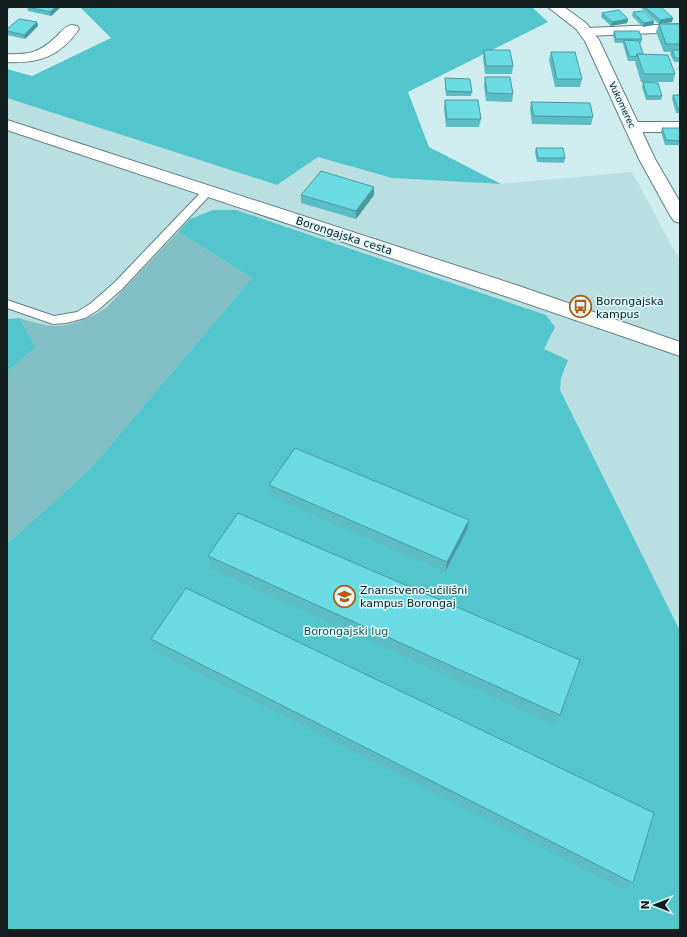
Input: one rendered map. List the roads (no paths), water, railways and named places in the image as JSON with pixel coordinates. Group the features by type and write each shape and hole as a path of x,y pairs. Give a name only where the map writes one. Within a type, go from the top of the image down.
{"street":[{"name":"Vukomerec","path":"555,7 587,32 599,53 654,172 679,214"},
{"path":"587,32 680,28"},
{"path":"7,58 32,59 44,55 72,29"},
{"name":"Borongajska cesta","path":"7,125 512,291 680,349"},
{"path":"632,127 680,127"}],"lane":[{"path":"7,304 53,320 66,319 81,315 94,307 118,286 208,191"}],"place":[{"name":"Borongajska kampus","path":"580,307"},
{"name":"Znanstveno-učilišni kampus Borongaj","path":"344,596"}],"park label":[{"name":"Borongajski lug","path":"346,631"}]}
